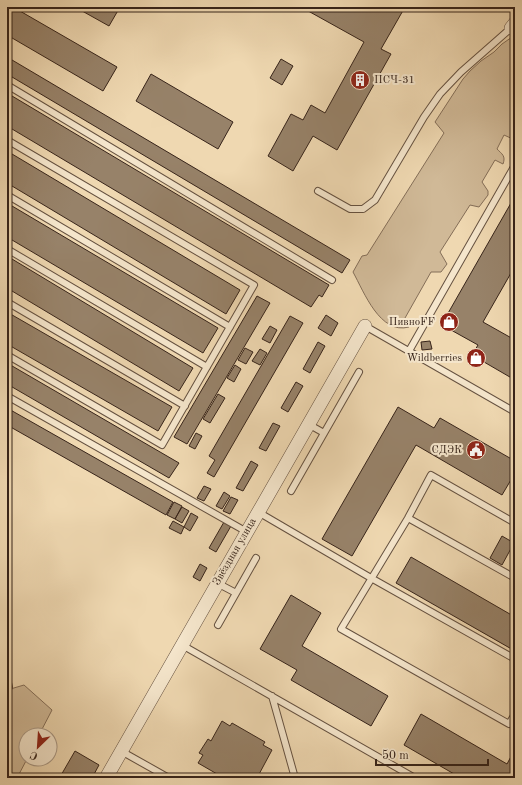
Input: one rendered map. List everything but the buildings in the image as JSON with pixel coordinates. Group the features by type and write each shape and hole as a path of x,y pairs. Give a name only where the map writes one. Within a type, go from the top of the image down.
{"street":[{"name":"Звёздная улица","path":"106,778 365,326"}],"lane":[{"path":"318,191 350,209 363,209 375,200 424,117 440,94 461,72 514,26"},
{"path":"7,85 332,280"},
{"path":"7,140 254,285 162,445 7,355"},
{"path":"409,350 515,165"},
{"path":"7,195 230,327"},
{"path":"7,249 207,367"},
{"path":"7,302 184,406"},
{"path":"365,326 515,412"},
{"path":"291,491 359,372"},
{"path":"7,396 247,532"},
{"path":"308,424 324,433"},
{"path":"515,523 431,475 408,518 341,629 509,724 515,714"},
{"path":"258,512 515,659"},
{"path":"408,518 515,578"},
{"path":"218,625 256,558"},
{"path":"217,582 236,593"},
{"path":"182,644 415,778"},
{"path":"7,678 9,687 7,690"},
{"path":"272,696 295,778"},
{"path":"121,751 169,778"}],"shaded area":[{"path":"515,35 515,140 504,135 497,149 504,157 503,164 495,160 482,182 488,191 488,195 479,207 470,205 440,252 447,264 441,272 431,272 405,318 409,327 399,328 390,325 374,310 353,272 362,256 367,255 444,133 435,122 463,79 481,61"},
{"path":"24,685 52,710 43,727 18,727 18,767 23,767 17,778 7,778 7,690"}],"place":[{"name":"ПСЧ-31","path":"360,80"},
{"name":"ПивноFF","path":"449,322"},
{"name":"Wildberries","path":"476,358"},
{"name":"СДЭК","path":"476,450"}]}
